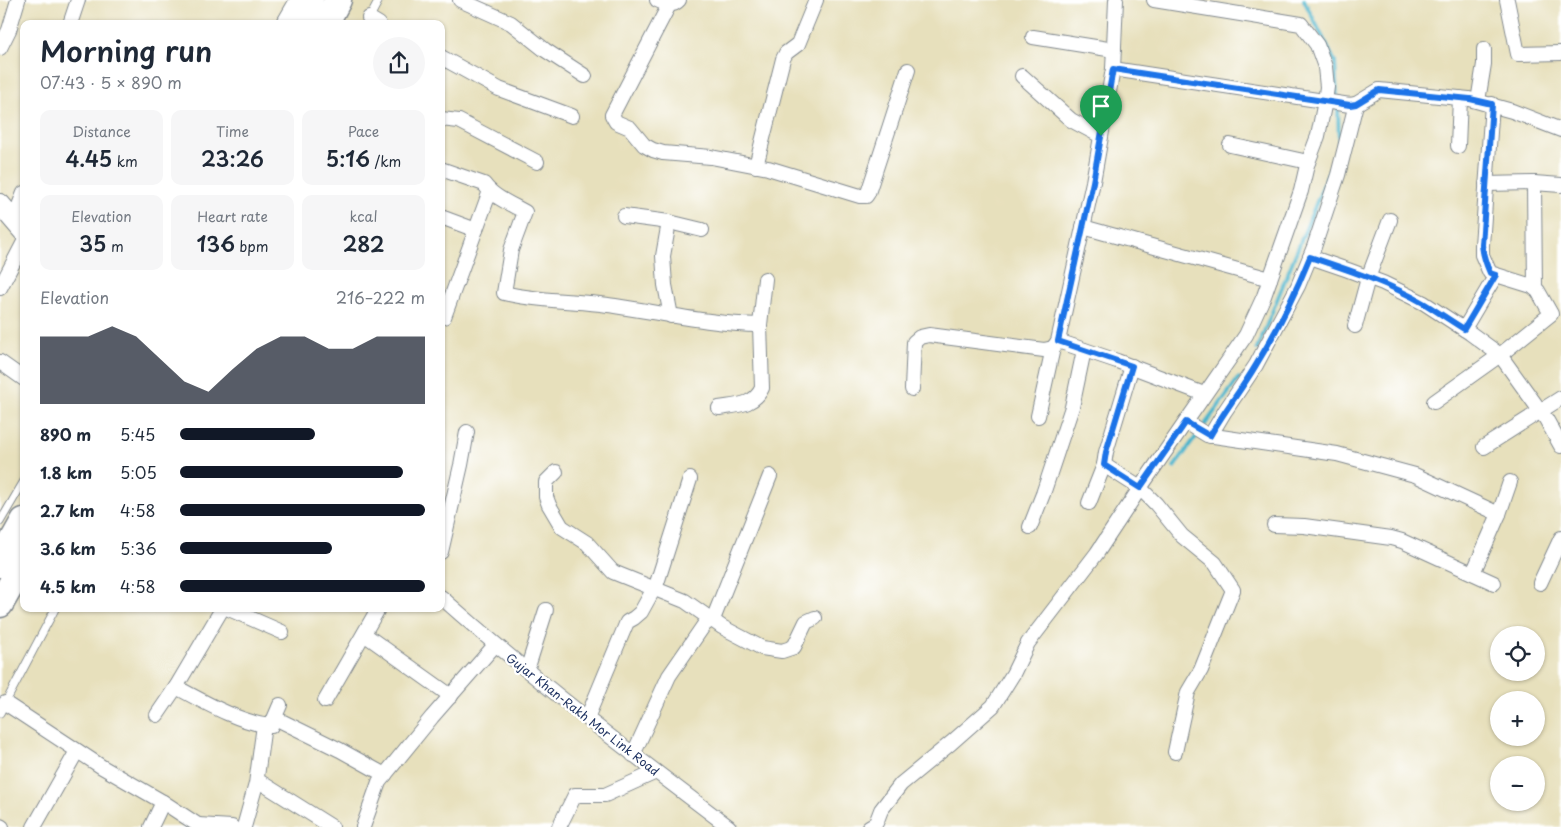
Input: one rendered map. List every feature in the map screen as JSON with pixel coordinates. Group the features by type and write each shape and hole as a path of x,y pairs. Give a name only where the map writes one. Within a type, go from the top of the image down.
{"highway":[{"path":"299,20 310,0"},
{"path":"327,20 338,0"},
{"path":"0,564 20,528"},
{"path":"0,604 20,569"}],"street":[{"path":"0,48 9,30 18,0"},
{"path":"71,20 78,0"},
{"path":"460,0 511,23 544,50 585,76"},
{"path":"756,166 782,59 786,53 798,44 816,0"},
{"path":"1038,416 1083,227 1101,136 1113,69 1116,0"},
{"path":"1154,0 1301,24 1317,45 1325,67 1327,101 1301,191 1270,279 1271,312 1256,365 1208,436"},
{"path":"1507,0 1518,54 1561,53"},
{"path":"668,2 612,114 616,122 630,128 652,150 663,153 711,157 756,166 860,196 866,196 908,70"},
{"path":"1032,37 1114,50"},
{"path":"1478,101 1484,64 1484,49"},
{"path":"445,59 499,89 572,116"},
{"path":"1113,69 1352,104 1379,90 1460,98 1492,104 1561,130"},
{"path":"1022,76 1072,120 1101,136"},
{"path":"1458,146 1460,98"},
{"path":"869,827 876,823 882,810 901,784 993,706 1013,674 1028,643 1097,553 1190,424 1204,394 1246,335 1298,286 1338,175 1352,104"},
{"path":"1434,402 1556,313 1532,286 1490,273 1482,254 1492,104"},
{"path":"445,119 459,121 537,162"},
{"path":"1230,144 1308,162"},
{"path":"445,170 484,184 490,191 525,212 511,250 504,293 523,298 613,306 714,322 760,324"},
{"path":"1486,184 1534,183 1561,186"},
{"path":"1534,183 1535,288"},
{"path":"445,314 490,191"},
{"path":"0,204 18,227"},
{"path":"624,216 669,222 702,230"},
{"path":"445,218 476,230"},
{"path":"1355,326 1368,278 1390,220"},
{"path":"669,222 662,256 671,316"},
{"path":"1083,227 1270,279"},
{"path":"0,288 20,250"},
{"path":"1310,257 1368,278 1424,303 1500,355 1541,412 1561,446"},
{"path":"1464,329 1496,275"},
{"path":"719,408 750,402 758,396 762,388 760,324 765,279"},
{"path":"912,389 914,342 920,337 929,335 1044,350 1056,344 1084,350 1132,366 1204,394"},
{"path":"1030,527 1072,407 1084,350"},
{"path":"0,362 20,376"},
{"path":"1089,503 1104,465 1106,452 1132,366"},
{"path":"1484,448 1561,398"},
{"path":"1190,424 1208,436 1337,454 1415,476 1499,514"},
{"path":"445,535 462,465 467,432"},
{"path":"1104,465 1142,490 1182,536 1215,563 1233,590 1201,670 1188,692 1174,752"},
{"path":"556,472 546,482 546,497 554,516 562,527 587,543 613,572 690,604 710,620 762,648 782,651 794,647 806,622 815,618"},
{"path":"634,755 669,676 704,625 714,617 770,476"},
{"path":"587,718 627,622 640,612 654,588 690,479"},
{"path":"1473,573 1499,514 1510,482"},
{"path":"1274,525 1304,526 1391,538 1402,541 1494,583"},
{"path":"1540,583 1555,567 1561,538"},
{"name":"Gujar Khan-Rakh Mor Link Road","path":"445,601 495,645 729,827"},
{"path":"527,670 546,610"},
{"path":"157,715 176,687 220,612"},
{"path":"236,612 282,632"},
{"path":"325,701 376,612"},
{"path":"364,634 451,696"},
{"path":"364,827 379,782 495,645"},
{"path":"176,687 208,704 252,722 273,716 385,775"},
{"path":"3,708 163,802 198,826 232,827"},
{"path":"244,827 273,716"},
{"path":"34,827 77,751"},
{"path":"559,827 575,795 605,795 656,772"},
{"path":"257,780 313,822 332,827"},
{"path":"150,827 163,802"}],"lane":[{"path":"281,20 293,0"},
{"path":"373,20 379,0"},
{"path":"0,522 20,488"},
{"path":"3,708 52,612"}],"waterway":[{"path":"1304,0 1335,62 1337,100"},
{"path":"1338,107 1339,145"},
{"path":"1257,349 1337,152"},
{"path":"1174,467 1239,378"}],"route":[{"path":"1113,69 1350,105 1356,104 1379,90 1470,99 1492,104 1482,254 1490,273 1496,275 1464,329 1424,303 1383,283 1310,257 1298,286 1256,365 1224,411 1210,436 1186,422 1140,488 1104,465 1106,452 1132,366 1058,341 1093,182 1101,136 1113,69"}]}
